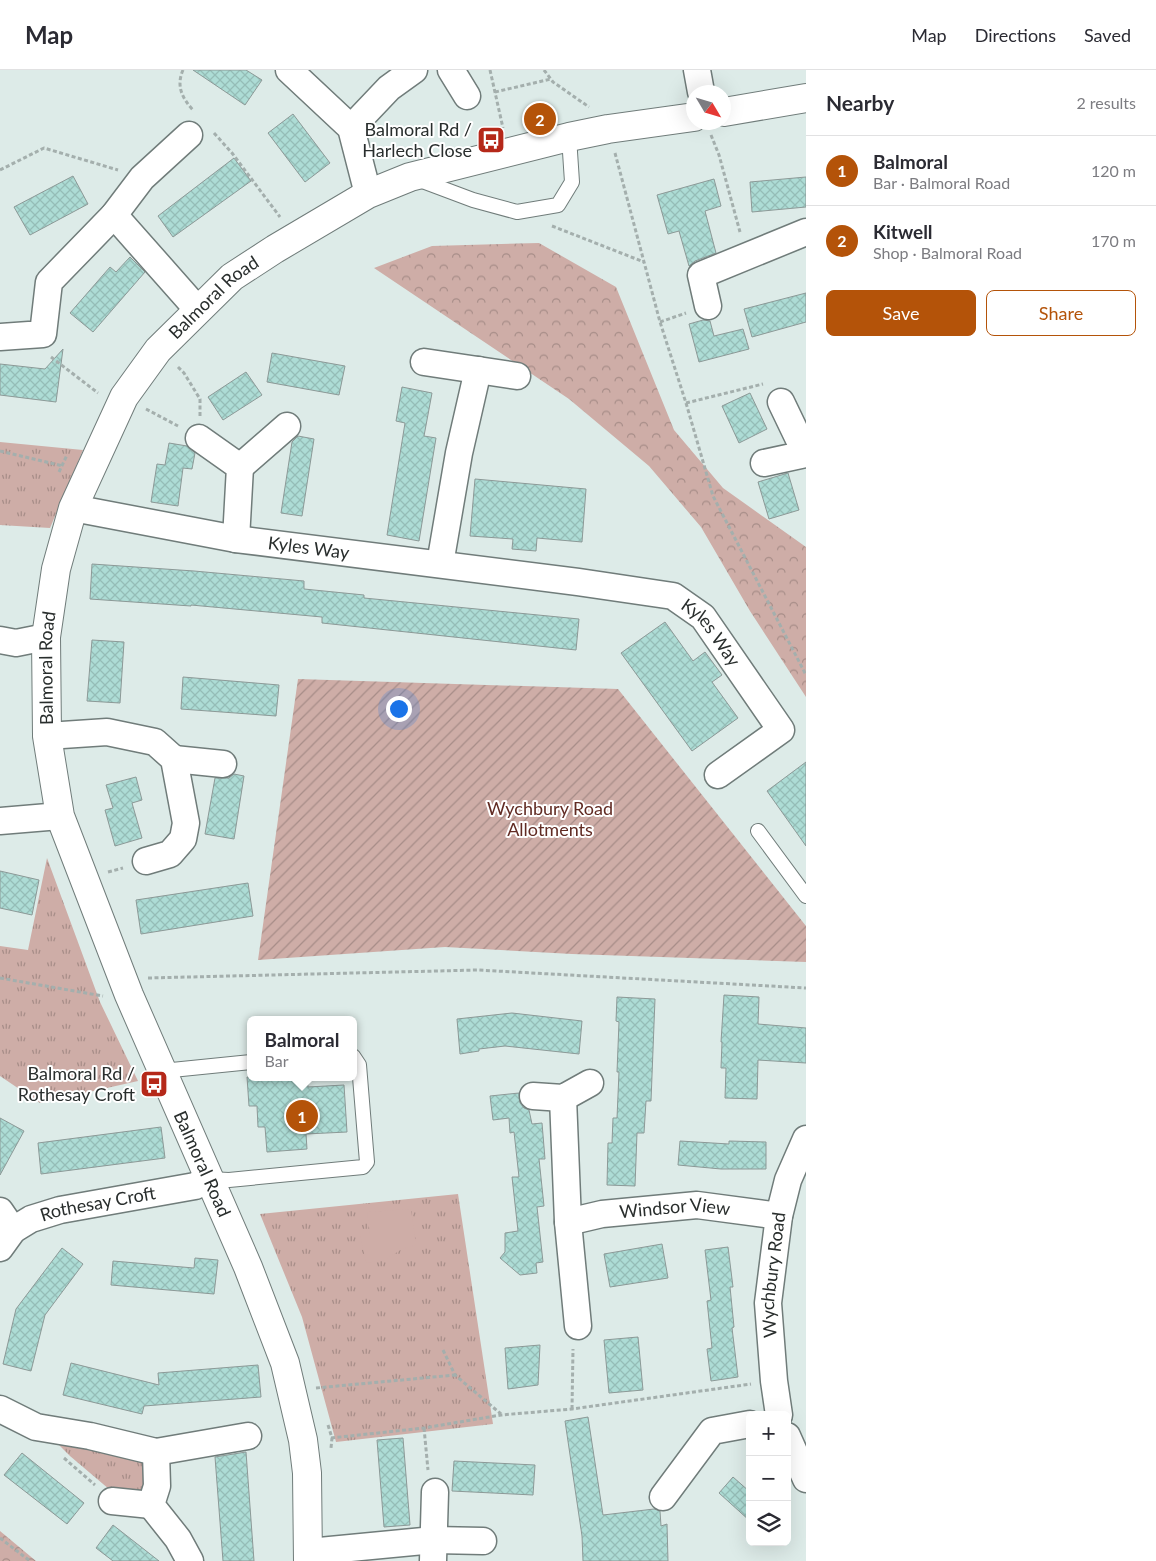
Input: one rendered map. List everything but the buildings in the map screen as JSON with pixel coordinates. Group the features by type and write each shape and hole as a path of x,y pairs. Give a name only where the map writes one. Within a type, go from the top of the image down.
{"street":[{"path":"289,70 351,128 368,194"},
{"path":"351,128 389,88 414,70"},
{"path":"450,70 467,96"},
{"path":"697,70 699,85"},
{"name":"Balmoral Road","path":"731,115 806,98"},
{"name":"Balmoral Road","path":"308,1557 307,1473 303,1440 285,1363 248,1267 162,1071 113,993 60,816 48,736 46,637 56,569 73,508 84,481 108,392 158,350 232,277 275,249 368,194 410,177 608,129 686,122"},
{"path":"0,337 43,334 49,282 114,216 142,178 195,127"},
{"path":"114,216 198,310"},
{"path":"708,306 700,275 806,232"},
{"path":"424,362 517,376"},
{"path":"440,564 460,453 478,370"},
{"path":"764,463 806,454 781,402"},
{"path":"236,538 240,467 287,426"},
{"path":"199,438 240,467"},
{"name":"Kyles Way","path":"73,508 236,538 672,596 703,617 781,730 718,775"},
{"path":"0,640 16,643 46,637"},
{"path":"48,736 107,732 155,742 174,759 222,764"},
{"path":"146,861 170,854 183,839 186,823 174,759"},
{"path":"0,821 60,816"},
{"path":"533,1096 563,1098 590,1083"},
{"path":"563,1098 568,1222 578,1326"},
{"name":"Wychbury Road","path":"778,1411 774,1381 768,1303 779,1216 788,1180 806,1139"},
{"name":"Rothesay Croft","path":"4,1230 60,1210 195,1186 209,1179"},
{"name":"Windsor View","path":"568,1222 602,1214 697,1205 779,1216"},
{"path":"0,1409 36,1427 90,1436 156,1452 248,1436"},
{"path":"663,1497 712,1431 746,1425"},
{"path":"791,1445 806,1479"},
{"path":"151,1505 157,1486 156,1452"},
{"path":"434,1550 435,1492"},
{"path":"112,1501 151,1505 178,1539 190,1561"},
{"path":"308,1557 434,1550 483,1540"}],"lane":[{"path":"410,177 472,200 517,212 558,205 572,182 569,138"},
{"path":"758,831 806,896"},
{"path":"162,1071 247,1062"},
{"path":"209,1179 229,1180 363,1167 367,1162 359,1065 357,1062"}],"path":[{"path":"183,70 179,84 195,127 232,153 284,221"},
{"path":"490,70 504,131"},
{"path":"544,70 550,79 602,119 608,129 660,322 713,496 806,675"},
{"path":"495,92 550,79"},
{"path":"712,130 746,256"},
{"path":"0,170 44,148 142,178"},
{"path":"517,212 645,262"},
{"path":"43,334 38,347 108,392 199,438 200,399 184,373 158,350"},
{"path":"686,403 771,382 781,402"},
{"path":"94,401 108,392"},
{"path":"59,474 70,449"},
{"path":"0,451 62,465 84,481"},
{"path":"0,978 113,993 478,970 806,988"},
{"path":"443,1350 455,1375 501,1415"},
{"path":"572,1353 572,1409"},
{"path":"316,1388 455,1375"},
{"path":"303,1440 424,1428 501,1415 572,1409 774,1381"},
{"path":"424,1428 431,1492 435,1492"},
{"path":"62,1456 112,1501"},
{"path":"0,1538 30,1561"}],"green space":[{"path":"539,243 616,287 674,430 723,488 806,547 806,697 750,611 701,527 649,466 569,399 374,268 432,246"},
{"path":"0,442 83,450 50,528 0,525"},
{"name":"Wychbury Road Allotments","path":"298,679 618,689 806,926 806,962 572,954 445,947 258,960"},
{"path":"47,858 100,1002 138,1081 40,1103 0,1076 0,946 28,950"},
{"path":"458,1194 493,1424 336,1442 302,1317 260,1214"},
{"path":"411,1209 416,1245 402,1249 385,1260 366,1263 360,1234 370,1234 367,1212"},
{"path":"49,1435 82,1448 148,1458 146,1494 116,1495 70,1456"},
{"path":"0,1531 36,1561 0,1561"}],"place":[{"name":"Kitwell","path":"540,119"},
{"name":"Balmoral Rd / Harlech Close","path":"491,140"},
{"name":"Balmoral Rd / Rothesay Croft","path":"154,1084"},
{"name":"Balmoral","path":"302,1116"}]}
